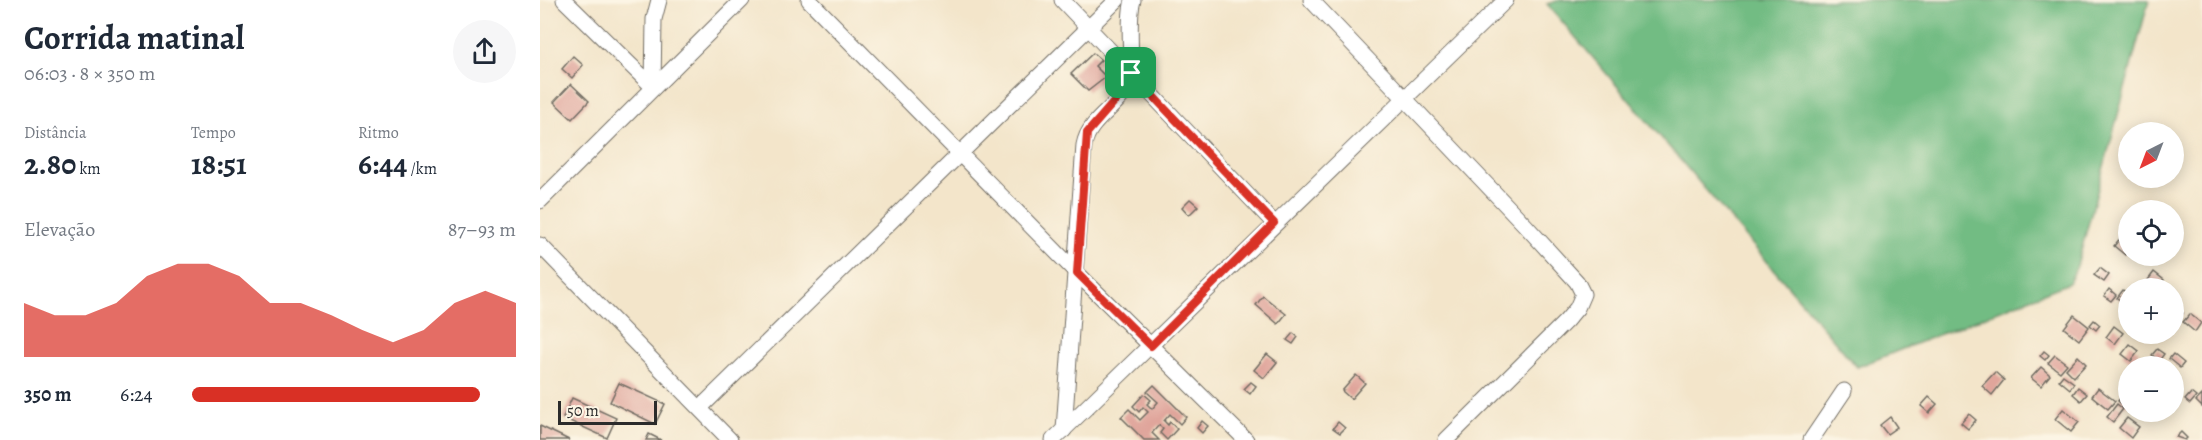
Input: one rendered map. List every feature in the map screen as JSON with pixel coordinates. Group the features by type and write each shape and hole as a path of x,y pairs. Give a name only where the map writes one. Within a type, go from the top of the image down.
{"street":[{"path":"564,0 653,87"},
{"path":"653,87 656,32 654,19 659,0"},
{"path":"540,201 742,0"},
{"path":"809,0 1077,273 1246,440"},
{"path":"1062,0 1274,223"},
{"path":"700,408 1117,0"},
{"path":"1059,435 1077,273 1087,133 1128,86 1131,73 1129,13 1132,0"},
{"path":"1311,0 1533,234 1577,282 1583,294 1578,308 1566,321 1446,440"},
{"path":"1059,435 1274,223 1506,0"},
{"path":"540,245 730,440"},
{"path":"1811,440 1844,391"}],"green space":[{"path":"1560,0 2149,0 2077,266 2069,283 1857,367 1547,4"}],"building":[{"path":"1093,53 1101,60 1095,66 1106,77 1088,91 1071,74"},
{"path":"573,56 583,65 572,78 562,69"},
{"path":"571,84 589,101 572,119 554,102"},
{"path":"1190,199 1198,206 1189,215 1182,207"},
{"path":"2100,268 2109,275 2104,282 2094,275"},
{"path":"2154,272 2162,278 2150,278"},
{"path":"2109,289 2116,295 2111,301 2104,296"},
{"path":"1263,296 1286,314 1278,324 1256,305"},
{"path":"2190,314 2201,323 2195,332 2184,321"},
{"path":"2074,315 2089,327 2079,340 2064,328"},
{"path":"2094,320 2100,325 2096,330 2090,325"},
{"path":"2114,326 2118,329 2118,340 2115,344 2106,337"},
{"path":"1293,333 1298,337 1293,344 1287,340"},
{"path":"2130,344 2139,351 2135,356 2122,354"},
{"path":"2157,349 2164,354 2163,356 2152,355"},
{"path":"2044,351 2049,355 2045,360 2040,356"},
{"path":"1267,354 1277,362 1264,378 1254,370"},
{"path":"2055,355 2067,364 2060,372 2048,363"},
{"path":"2078,356 2086,364 2074,377 2066,369"},
{"path":"2041,367 2050,375 2041,386 2031,378"},
{"path":"1995,372 2004,380 1992,395 1982,386"},
{"path":"1356,375 1365,383 1351,399 1342,391"},
{"path":"2063,375 2074,383 2070,389 2059,380"},
{"path":"1251,382 1256,386 1250,394 1244,389"},
{"path":"619,383 665,404 655,424 610,402"},
{"path":"1154,385 1186,417 1180,424 1170,414 1164,421 1168,425 1170,422 1177,429 1167,440 1160,433 1163,429 1159,425 1152,433 1159,440 1144,440 1121,417 1129,409 1140,420 1148,412 1143,407 1139,412 1133,406 1144,394 1151,400 1147,404 1152,409 1158,402 1147,392"},
{"path":"2078,387 2087,394 2081,401 2073,394"},
{"path":"2098,388 2115,401 2108,409 2092,396"},
{"path":"2191,393 2196,397 2190,404 2185,400"},
{"path":"2202,395 2202,407 2196,401"},
{"path":"1929,397 1937,404 1929,413 1921,406"},
{"path":"572,398 616,418 607,438 563,418"},
{"path":"2118,405 2118,416 2113,422 2107,417"},
{"path":"2063,409 2079,422 2071,432 2055,419"},
{"path":"1969,414 1976,420 1968,429 1961,423"},
{"path":"1890,417 1897,427 1887,434 1880,425"},
{"path":"1202,421 1208,426 1202,433 1197,428"},
{"path":"1338,422 1345,428 1340,433 1333,428"},
{"path":"2124,422 2132,422 2139,427 2131,438 2119,428"},
{"path":"540,426 569,440 540,440"},
{"path":"2181,432 2187,438 2185,440 2176,437"},
{"path":"649,434 661,440 646,440"}],"route":[{"path":"1131,73 1274,223 1151,346 1077,273 1084,145 1087,133 1128,86 1131,73"}]}
